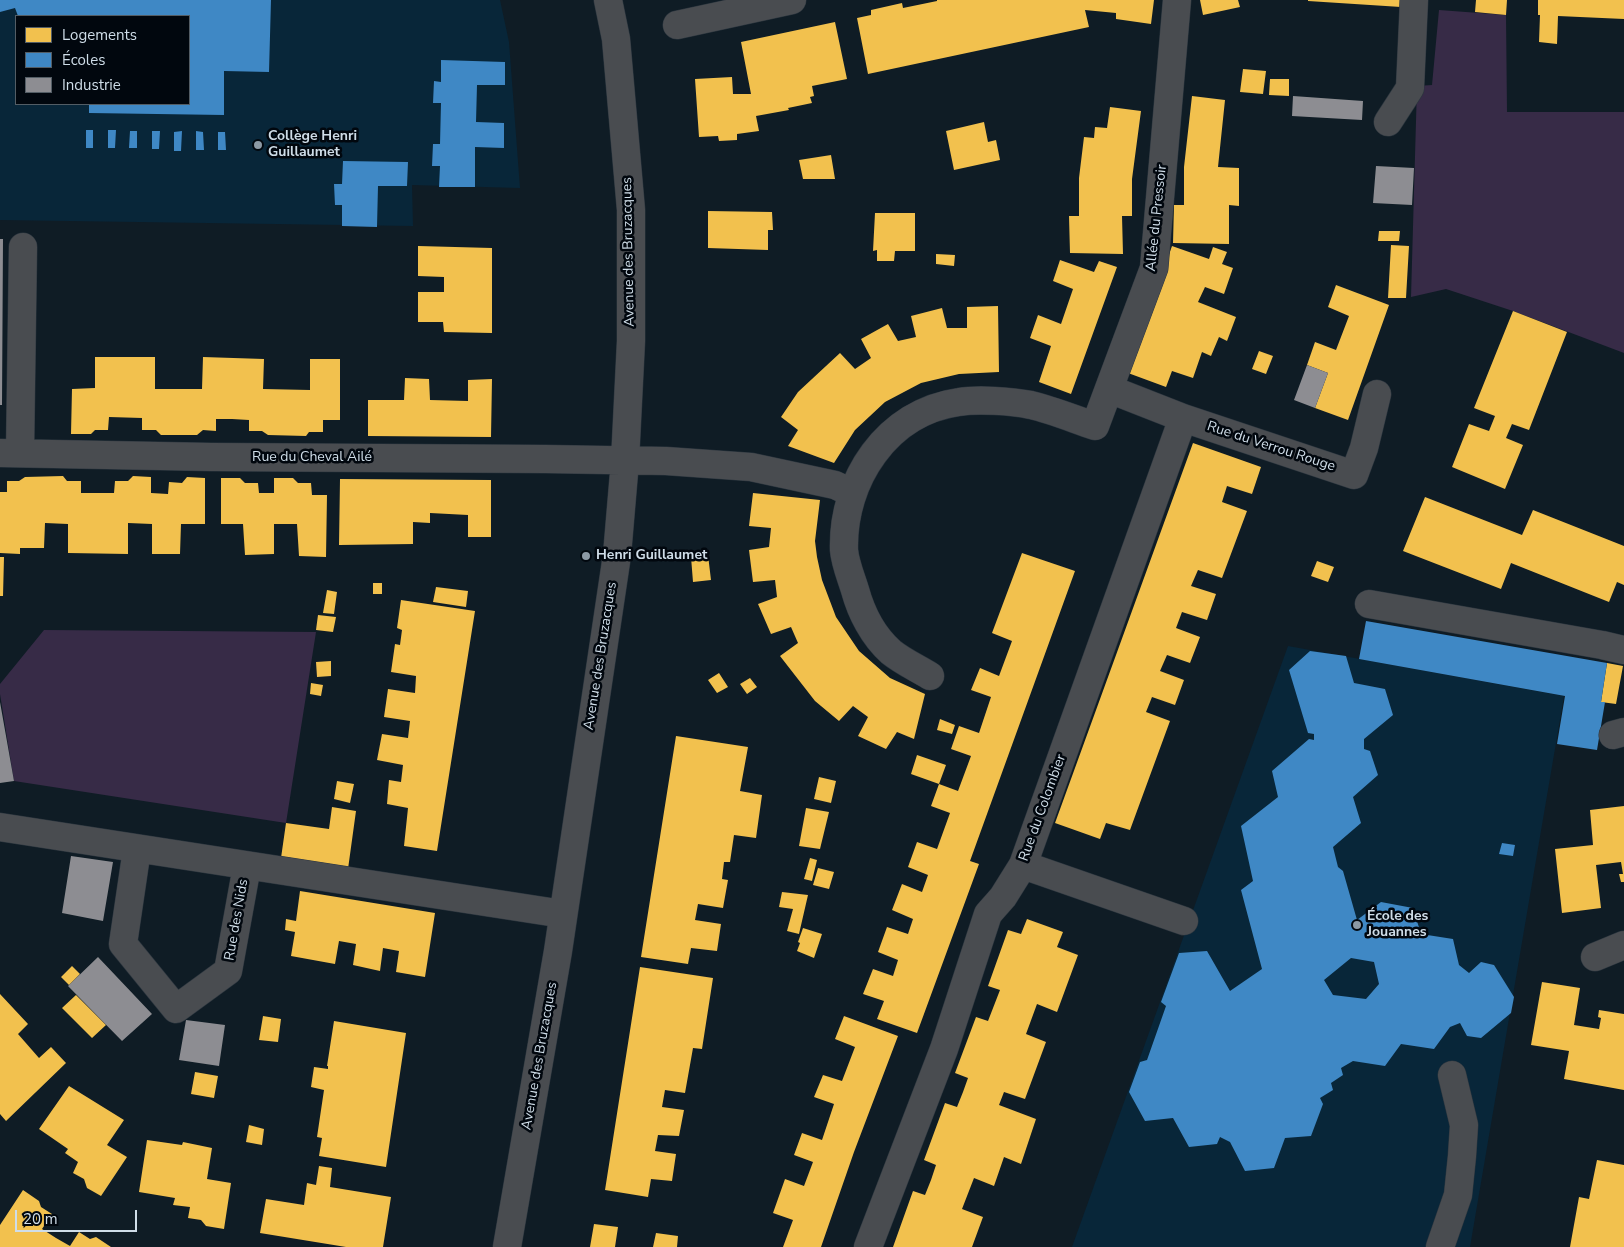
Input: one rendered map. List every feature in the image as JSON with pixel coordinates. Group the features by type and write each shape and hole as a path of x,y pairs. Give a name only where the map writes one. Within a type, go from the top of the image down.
{"street":[{"name":"Avenue des Bruzacques","path":"508,1247 558,951 617,555 625,461 631,341 631,210 616,39 608,0"},
{"path":"677,25 792,0"},
{"name":"Allée du Pressoir","path":"852,493 868,458 891,433 922,412 958,402 990,401 1030,404 1095,426 1154,268 1177,0"},
{"path":"1388,122 1410,88 1414,0"},
{"path":"10,453 23,247"},
{"name":"Rue du Verrou Rouge","path":"1109,389 1183,418 1354,475 1364,448 1377,394"},
{"name":"Rue du Colombier","path":"868,1247 944,1049 988,914 1003,897 1023,865 1183,418"},
{"name":"Rue du Cheval Ailé","path":"10,453 222,457 545,458 666,461 751,468 835,484 852,493"},
{"path":"852,493 845,522 844,552 858,602 871,627 891,652 930,676"},
{"path":"1369,604 1624,650"},
{"name":"Rue des Nids","path":"0,827 563,914"},
{"name":"Rue des Nids","path":"137,849 124,944 176,1009 228,971 247,866"},
{"path":"1023,865 1184,921"},
{"path":"1595,957 1624,945"},
{"path":"1440,1247 1458,1195 1462,1156 1464,1125 1452,1075"}],"shaded area":[{"name":"Collège Henri Guillaumet","path":"0,0 500,0 509,42 520,188 412,185 413,226 0,220"},
{"path":"1439,10 1506,15 1507,112 1624,112 1624,353 1513,311 1446,289 1411,297 1417,86 1432,85"},
{"path":"44,630 316,632 286,823 14,781 0,684"},
{"name":"École des Jouannes","path":"1288,646 1564,696 1470,1247 1072,1247"}],"building: Logements":[{"path":"937,0 1154,0 1151,24 1116,19 1116,13 1085,10 1089,27 868,74 857,18 871,15 871,10 902,3 903,8"},
{"path":"1200,0 1238,0 1240,7 1203,15"},
{"path":"1401,0 1401,7 1308,1"},
{"path":"1476,0 1507,0 1506,15 1475,12"},
{"path":"1538,0 1624,0 1624,19 1558,16 1557,44 1539,42 1540,15 1538,15"},
{"path":"835,22 847,79 812,86 814,96 810,97 812,103 788,108 789,110 756,116 759,131 737,134 737,140 719,141 718,136 699,137 695,79 732,77 733,94 751,94 741,42"},
{"path":"1243,69 1266,71 1263,94 1240,92"},
{"path":"1270,79 1289,79 1289,96 1269,95"},
{"path":"1192,96 1225,100 1218,167 1239,168 1239,206 1229,205 1229,244 1173,243 1174,205 1184,205 1184,167"},
{"path":"1110,107 1141,111 1132,179 1132,216 1122,216 1123,254 1070,253 1069,216 1079,216 1079,178 1084,137 1094,138 1095,127 1107,128"},
{"path":"984,122 988,142 996,140 1000,160 954,170 946,131"},
{"path":"831,155 835,179 803,179 799,160"},
{"path":"708,211 772,212 773,230 768,230 768,250 708,248"},
{"path":"875,213 915,213 915,251 895,251 894,261 877,261 877,250 873,251"},
{"path":"1379,231 1400,231 1399,241 1378,241"},
{"path":"1391,245 1409,246 1406,298 1388,298"},
{"path":"418,246 492,248 492,333 444,332 443,322 418,322 418,292 444,292 444,277 418,276"},
{"path":"1172,246 1209,259 1213,247 1227,252 1222,264 1233,268 1224,294 1205,287 1198,302 1236,317 1227,341 1219,337 1211,356 1202,352 1193,378 1172,371 1166,387 1128,373"},
{"path":"936,254 955,255 954,266 936,264"},
{"path":"1060,260 1094,272 1099,261 1117,267 1071,394 1039,382 1051,346 1030,338 1038,315 1061,324 1073,289 1053,281"},
{"path":"1336,285 1389,305 1348,420 1315,408 1328,373 1307,365 1315,342 1336,350 1349,316 1328,307"},
{"path":"998,306 999,372 959,374 921,383 885,402 855,430 834,463 788,446 798,430 781,417 798,392 840,353 855,369 871,358 861,339 888,324 898,341 916,337 911,316 942,308 947,328 967,328 967,307"},
{"path":"1513,311 1567,332 1529,430 1512,424 1506,438 1523,445 1505,489 1452,467 1469,424 1489,431 1495,416 1474,408"},
{"path":"1259,351 1273,356 1266,374 1252,369"},
{"path":"95,357 155,357 155,389 202,389 203,357 264,359 263,389 310,390 310,359 340,359 340,420 323,420 323,432 309,432 306,436 268,435 262,431 249,431 249,420 232,419 216,419 216,431 203,430 197,435 161,435 156,430 142,430 142,418 109,417 108,430 95,430 91,434 71,434 72,389 95,388"},
{"path":"405,378 429,379 430,400 468,401 468,380 492,379 491,437 368,436 368,400 404,400"},
{"path":"1193,443 1261,467 1252,494 1227,486 1222,502 1247,511 1222,578 1198,570 1191,586 1216,594 1207,620 1182,612 1176,628 1200,637 1190,663 1167,655 1160,671 1184,680 1175,705 1152,697 1146,712 1170,721 1130,830 1106,823 1100,839 1055,823"},
{"path":"63,476 67,481 81,481 81,493 114,493 115,481 128,481 133,476 151,477 151,493 168,494 169,482 182,483 187,477 205,478 205,524 181,524 180,554 152,554 152,524 128,523 128,554 68,553 68,524 45,523 44,548 20,548 20,554 0,553 0,492 7,492 7,481 19,481 25,477"},
{"path":"221,478 240,478 245,483 258,483 259,493 274,493 274,478 293,478 298,483 311,483 312,495 327,495 326,557 299,556 297,524 274,524 274,554 245,555 243,524 221,524"},
{"path":"340,479 491,480 491,537 468,537 468,515 430,513 430,523 413,522 413,544 339,545"},
{"path":"753,493 820,500 815,541 817,557 822,580 836,617 859,651 890,678 925,694 914,739 897,732 886,749 858,736 868,717 853,706 839,721 815,701 780,656 798,643 791,627 771,634 758,604 777,597 775,580 753,582 749,550 769,547 771,528 749,526"},
{"path":"1425,497 1522,535 1533,510 1624,546 1624,585 1617,582 1609,602 1511,563 1501,589 1403,551"},
{"path":"1022,553 1075,571 970,861 979,864 917,1033 877,1019 884,1001 863,994 873,969 893,976 898,960 878,952 887,927 908,934 913,919 892,910 902,884 922,892 928,875 908,867 917,842 937,849 950,813 931,806 939,784 958,791 971,756 951,749 959,726 979,733 991,697 971,690 980,668 999,676 1012,641 992,633"},
{"path":"708,555 711,580 693,582 691,557"},
{"path":"0,557 4,557 3,596 0,596"},
{"path":"1317,561 1334,567 1328,582 1311,576"},
{"path":"373,583 382,583 382,594 373,594"},
{"path":"436,587 468,591 466,607 433,602"},
{"path":"327,590 337,592 334,614 323,613"},
{"path":"401,600 475,611 437,851 404,846 408,808 387,804 389,780 401,782 403,765 377,760 382,734 408,738 410,721 384,717 388,689 415,693 416,676 391,672 395,644 400,645 402,630 397,628"},
{"path":"318,615 336,617 333,632 316,630"},
{"path":"331,661 331,676 317,677 316,662"},
{"path":"1607,663 1623,666 1616,704 1601,702"},
{"path":"719,673 728,687 717,693 708,680"},
{"path":"750,678 757,687 747,694 740,684"},
{"path":"311,683 323,685 321,696 310,694"},
{"path":"940,719 955,725 952,734 937,730"},
{"path":"676,736 748,747 740,791 762,795 756,838 734,835 730,862 724,862 722,879 728,880 723,908 698,904 695,920 721,924 717,951 691,948 688,964 641,957"},
{"path":"917,755 946,765 939,784 911,774"},
{"path":"819,777 836,781 831,803 814,799"},
{"path":"337,781 354,784 350,803 334,799"},
{"path":"1624,806 1624,882 1621,882 1619,874 1623,874 1621,862 1596,865 1601,908 1562,913 1555,849 1593,845 1590,810"},
{"path":"332,807 356,811 348,869 281,858 286,823 329,829"},
{"path":"806,808 829,812 820,849 799,846"},
{"path":"810,858 817,860 812,881 804,879"},
{"path":"818,868 834,872 829,889 813,885"},
{"path":"300,891 435,913 425,977 396,972 399,951 383,948 380,971 353,965 356,944 339,941 335,964 291,956 295,932 285,930 286,919 296,921"},
{"path":"782,892 808,895 799,934 787,931 793,909 779,907"},
{"path":"1027,919 1063,932 1057,947 1078,955 1057,1012 1037,1004 1026,1034 1046,1042 1025,1099 1004,1092 999,1105 1036,1119 1021,1164 1004,1157 994,1186 974,1178 962,1209 983,1217 972,1247 893,1247 913,1191 925,1195 931,1180 936,1165 924,1160 945,1103 957,1107 963,1092 968,1078 955,1073 976,1017 988,1021 1000,990 988,986 1008,930 1021,934"},
{"path":"803,928 822,934 814,958 797,951"},
{"path":"72,966 80,974 69,985 61,977"},
{"path":"640,967 713,978 702,1049 693,1048 685,1093 665,1090 662,1107 684,1110 679,1136 658,1135 655,1151 676,1154 672,1181 651,1179 648,1197 605,1190"},
{"path":"1542,982 1580,988 1574,1025 1599,1029 1601,1018 1598,1017 1599,1010 1624,1014 1624,1090 1564,1079 1569,1051 1531,1045"},
{"path":"0,994 28,1024 18,1034 39,1058 51,1047 66,1063 6,1121 0,1114"},
{"path":"76,995 106,1025 92,1038 62,1008"},
{"path":"263,1016 281,1019 278,1042 259,1040"},
{"path":"844,1016 898,1036 854,1152 821,1247 783,1247 793,1220 773,1213 785,1179 804,1186 813,1162 794,1155 802,1133 822,1140 834,1104 814,1097 823,1075 842,1081 855,1047 835,1039"},
{"path":"334,1021 406,1033 386,1167 319,1156 322,1138 317,1137 324,1090 311,1087 314,1067 328,1069"},
{"path":"195,1072 218,1076 214,1098 191,1094"},
{"path":"69,1086 124,1120 107,1145 127,1157 101,1196 87,1188 84,1179 73,1173 78,1162 65,1153 68,1149 39,1129"},
{"path":"249,1125 264,1129 262,1145 246,1142"},
{"path":"147,1140 182,1145 183,1142 212,1148 207,1179 231,1183 224,1229 206,1226 201,1220 188,1218 190,1207 173,1205 175,1198 139,1192"},
{"path":"1597,1160 1624,1165 1624,1247 1570,1247 1579,1197 1589,1199"},
{"path":"319,1166 332,1168 330,1187 391,1197 383,1247 346,1247 260,1233 266,1199 304,1205 307,1183 316,1185"},
{"path":"23,1190 39,1201 41,1207 52,1214 42,1229 70,1246 79,1232 90,1239 96,1237 111,1247 0,1247 0,1225"},
{"path":"594,1224 618,1227 615,1247 590,1247"},
{"path":"656,1233 678,1236 677,1247 653,1247"}],"building: Écoles":[{"path":"0,0 271,0 269,72 224,71 224,115 89,113 89,105 190,105 190,15 18,15 15,8 0,12"},
{"path":"441,60 505,62 505,85 477,85 476,122 504,123 504,148 475,147 475,187 439,187 440,166 432,166 433,144 440,144 441,103 433,103 434,81 441,82"},
{"path":"86,130 93,130 93,148 86,148"},
{"path":"108,130 116,130 115,148 108,148"},
{"path":"130,131 137,131 137,148 129,148"},
{"path":"152,131 160,131 159,149 152,149"},
{"path":"182,131 181,151 174,151 174,132"},
{"path":"196,131 203,132 204,150 196,150"},
{"path":"218,132 225,132 226,150 218,150"},
{"path":"343,161 408,162 407,186 378,186 377,227 342,226 342,205 335,205 334,184 342,184"},
{"path":"1366,621 1607,663 1601,702 1605,702 1597,750 1557,744 1565,696 1359,659"},
{"path":"1310,651 1346,656 1354,683 1385,689 1393,715 1364,739 1364,749 1370,751 1378,775 1353,797 1361,823 1333,847 1338,867 1343,871 1357,920 1381,902 1413,908 1421,934 1453,939 1459,965 1469,973 1481,962 1494,965 1514,997 1511,1013 1481,1038 1467,1036 1460,1023 1450,1027 1434,1049 1401,1044 1385,1066 1353,1061 1341,1068 1343,1075 1331,1083 1333,1090 1320,1098 1323,1104 1311,1136 1285,1138 1274,1168 1245,1171 1230,1142 1220,1137 1217,1144 1189,1147 1173,1118 1145,1121 1129,1092 1140,1062 1147,1060 1166,1006 1161,1002 1179,953 1207,951 1230,991 1262,969 1241,890 1253,881 1241,826 1278,797 1272,771 1309,739 1314,740 1314,734 1308,733 1289,670","holes":["1351,958 1374,962 1379,984 1366,999 1333,995 1324,980"]},
{"path":"1502,843 1515,845 1513,856 1499,854"}],"building: Industrie":[{"path":"1293,96 1363,101 1362,120 1292,116"},
{"path":"1376,166 1414,168 1412,205 1373,203"},
{"path":"0,239 3,239 2,405 0,405"},
{"path":"1307,365 1328,373 1315,408 1294,400"},
{"path":"0,702 14,781 0,783"},
{"path":"71,856 113,862 103,921 62,913"},
{"path":"98,957 152,1014 122,1041 68,986"},
{"path":"186,1020 225,1025 219,1066 179,1060"}],"place":[{"name":"Collège Henri Guillaumet","path":"258,145"},
{"name":"Henri Guillaumet","path":"586,556"},
{"name":"École des Jouannes","path":"1357,925"}]}
